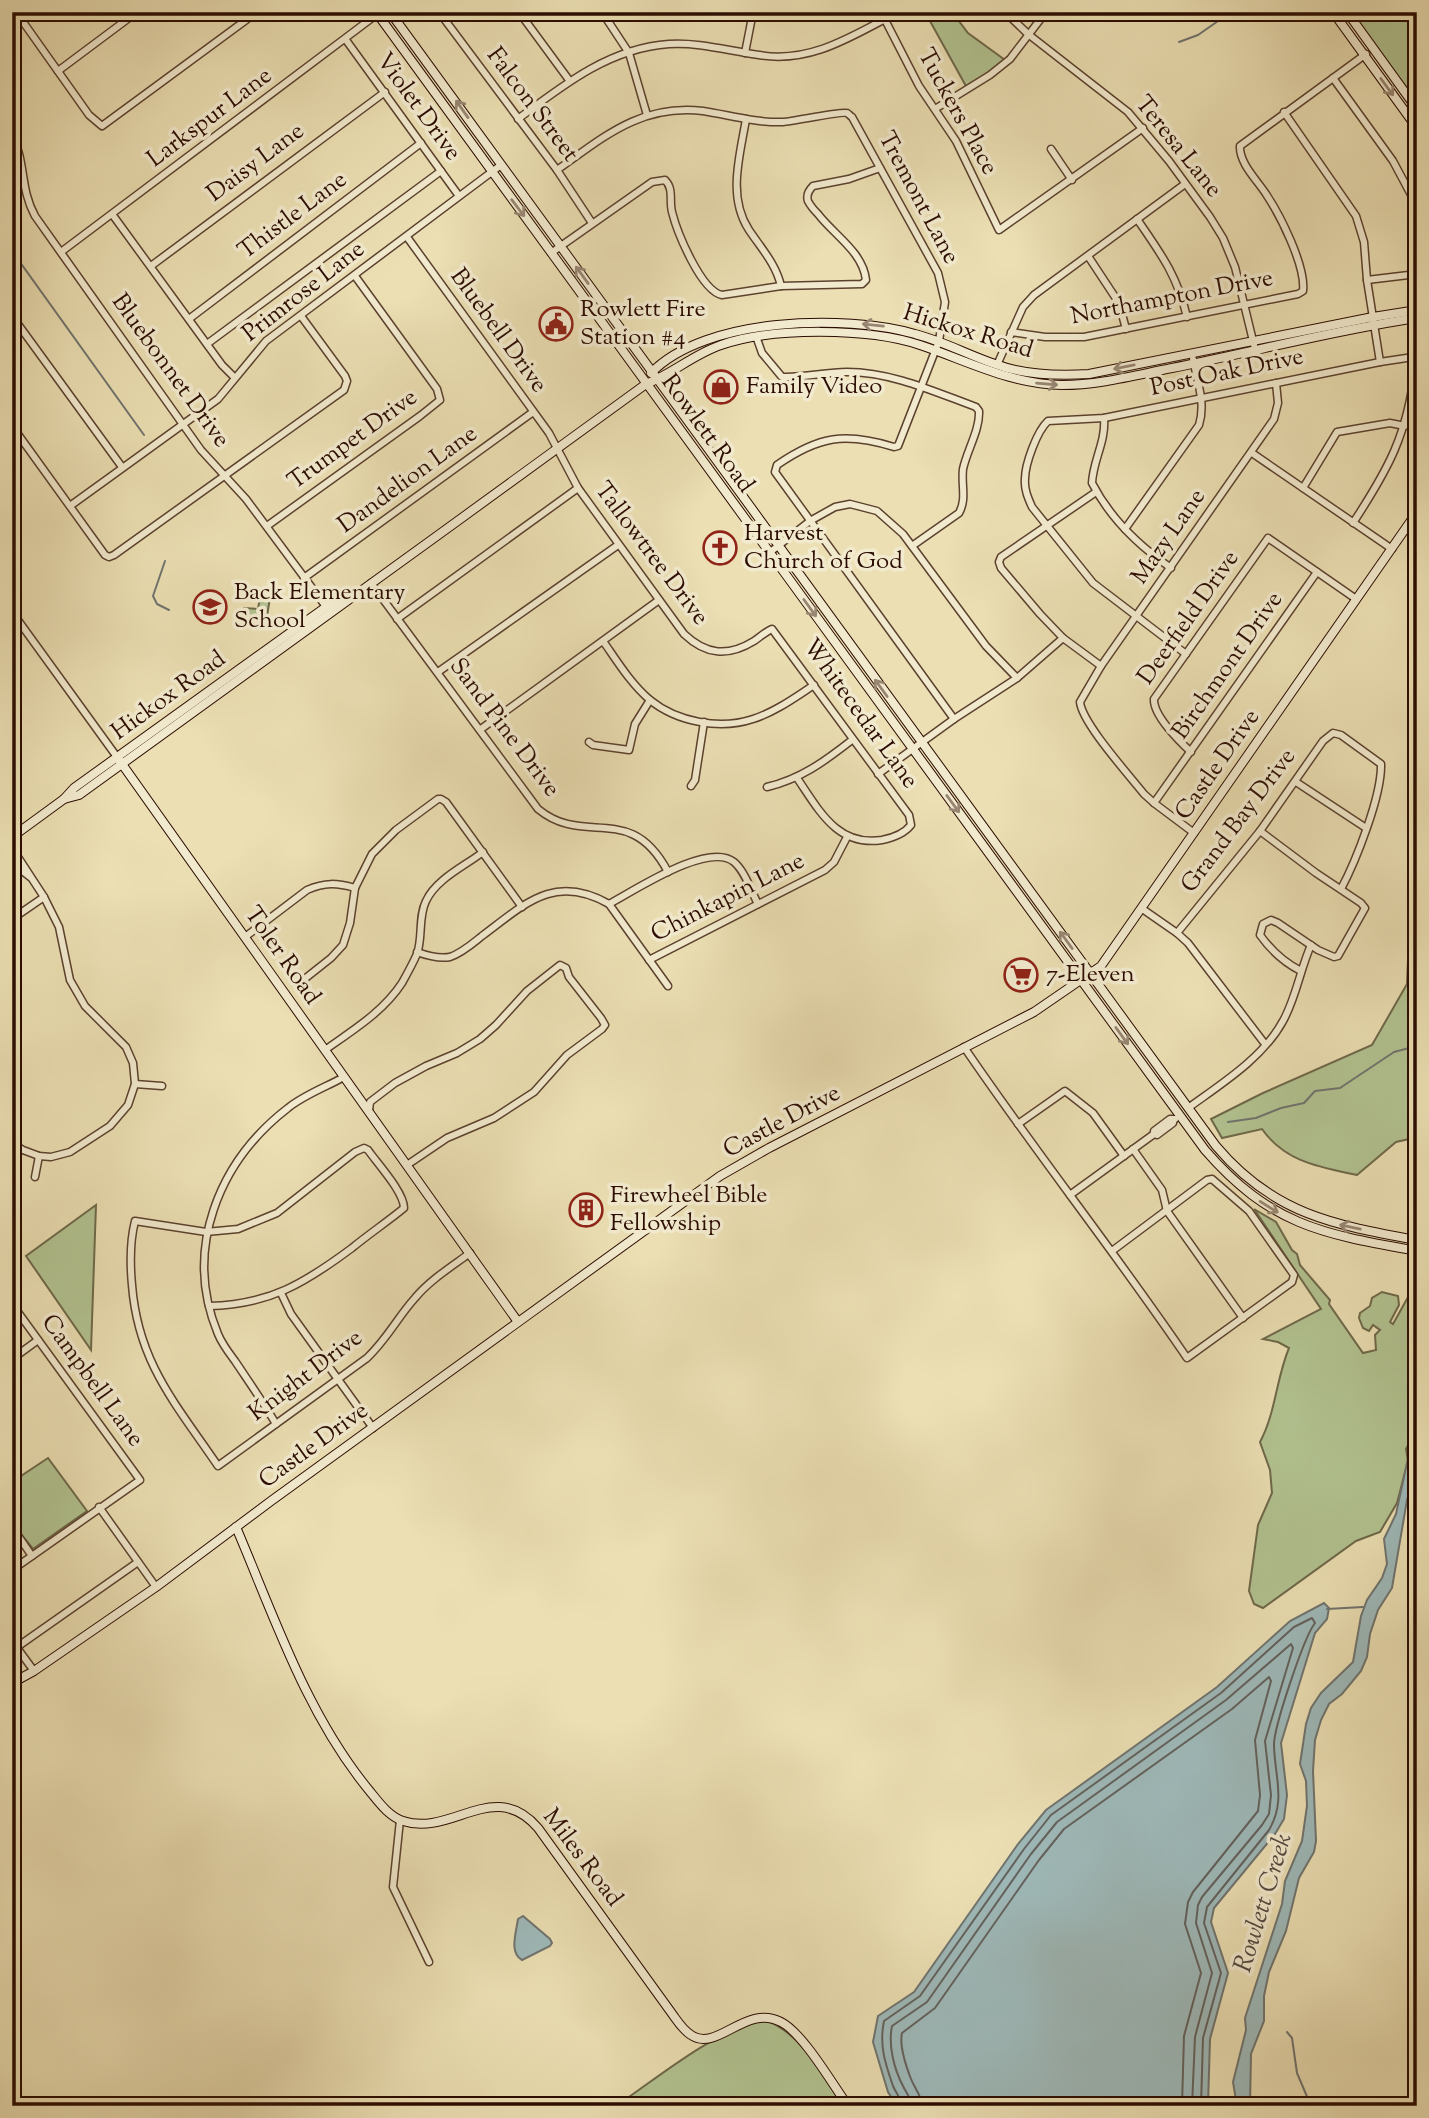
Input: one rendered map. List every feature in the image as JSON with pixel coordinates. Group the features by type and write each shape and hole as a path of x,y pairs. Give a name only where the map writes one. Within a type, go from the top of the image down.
{"street":[{"path":"16,12 89,115 102,126 257,12"},
{"path":"58,71 137,12"},
{"name":"Rowlett Road","path":"390,12 921,743 988,831 1086,977"},
{"name":"Falcon Street","path":"439,12 557,170 592,223"},
{"path":"519,12 569,80"},
{"path":"602,12 629,53 647,114"},
{"path":"745,53 753,12"},
{"name":"Teresa Lane","path":"1004,12 1128,112 1210,217 1223,238 1235,267 1255,351"},
{"path":"935,109 990,75 1010,59 1046,12"},
{"path":"1333,12 1417,128"},
{"path":"1347,12 1417,109"},
{"name":"Rowlett Road","path":"378,13 491,173 912,749 1086,977"},
{"name":"Larkspur Lane","path":"61,252 346,40 378,13"},
{"path":"518,119 569,80 588,69 629,53 668,44 687,44 779,57 806,55 834,46 883,16"},
{"name":"Tuckers Place","path":"883,16 919,86 956,141 999,230 1072,180"},
{"name":"Violet Drive","path":"346,40 460,197"},
{"path":"1373,48 1284,112 1356,216 1364,242 1380,362"},
{"path":"1333,78 1393,161 1417,206"},
{"name":"Daisy Lane","path":"151,266 385,92"},
{"path":"557,170 612,131 647,114 687,110 746,119 736,192 743,220 778,273 781,286"},
{"name":"Northampton Drive","path":"1011,332 1045,338 1065,338 1187,317 1303,291 1285,232 1267,196 1241,156 1241,144 1284,112"},
{"name":"Tremont Lane","path":"746,119 793,121 843,113 852,117 921,238 941,279 945,302 939,341 898,446 859,438 829,439 805,447 777,465 775,472 810,521"},
{"path":"1051,149 1072,180 1143,128"},
{"name":"Bluebonnet Drive","path":"12,134 23,160 25,192 29,204 183,425 246,499 328,611"},
{"name":"Thistle Lane","path":"189,319 421,144"},
{"name":"Primrose Lane","path":"70,506 218,399 250,357 266,341 501,165"},
{"path":"551,253 652,182 665,180 669,184 671,209 679,234 711,290 717,294 781,286 862,284 866,275 853,251 808,201 808,194 813,186 849,179 880,168"},
{"path":"207,344 441,171"},
{"path":"997,365 1024,307 1034,295 1185,184"},
{"path":"112,214 227,372 235,378"},
{"path":"1137,219 1169,265 1187,317"},
{"name":"Bluebell Drive","path":"407,237 558,448"},
{"path":"1088,256 1119,303 1126,329"},
{"path":"1367,279 1417,274"},
{"name":"Trumpet Drive","path":"267,526 440,400 437,389 355,276"},
{"name":"Hickox Road","path":"12,837 64,799 79,794 119,760 223,686 274,644 371,583 646,384 658,379 704,346 779,333 871,334 898,338 994,374 1049,384 1090,383 1255,351 1417,310"},
{"path":"12,316 122,467"},
{"path":"12,426 104,555 109,557 344,390 345,376 300,316"},
{"name":"Hickox Road","path":"646,384 652,371 744,329 797,324 883,326 939,341 997,365 1031,373 1066,375 1089,374 1254,341 1374,321 1417,318"},
{"path":"756,336 762,353 782,377 868,373 922,387 976,407 979,416 963,472 962,508 912,546"},
{"path":"1125,529 1195,432 1201,418 1202,399 1191,354"},
{"name":"Post Oak Drive","path":"1046,526 1032,507 1026,493 1025,478 1028,461 1043,426 1048,421 1104,418 1413,357 1416,359 1415,369 1405,426"},
{"name":"Mazy Lane","path":"1154,803 1122,767 1081,708 1081,697 1252,453 1277,411 1276,383"},
{"name":"Dandelion Lane","path":"304,578 533,412"},
{"path":"1104,418 1104,439 1092,483 1125,529 1171,568"},
{"path":"1303,488 1337,432 1390,423 1405,426 1388,467 1353,523"},
{"name":"Tallowtree Drive","path":"558,448 578,488 691,640 709,652 718,653 741,649 772,629"},
{"path":"1252,453 1392,549"},
{"path":"397,619 578,488"},
{"path":"1097,492 1001,557 999,562 1001,568 1063,638 1101,666"},
{"path":"769,553 810,521 835,507 850,504 867,507 892,522 986,646 1017,678"},
{"name":"Castle Drive","path":"12,1683 34,1671 156,1587 720,1176 1034,1012 1101,966 1417,512"},
{"path":"810,521 954,719"},
{"path":"1046,526 1093,583 1186,653"},
{"name":"Deerfield Drive","path":"1191,752 1174,734 1153,703 1158,690 1268,538 1317,572"},
{"path":"438,672 618,545"},
{"path":"1317,572 1356,599"},
{"name":"Birchmont Drive","path":"1154,803 1317,572"},
{"name":"Sand Pine Drive","path":"371,583 481,729 529,799 545,816 571,824 621,830 637,835 656,851 668,872"},
{"path":"481,729 659,600"},
{"name":"Hickox Road","path":"223,686 236,682 328,611"},
{"name":"Toler Road","path":"12,612 518,1322"},
{"name":"Whitecedar Lane","path":"772,629 909,815 911,825 901,834 878,840 847,837"},
{"path":"878,774 1017,678 1063,638"},
{"path":"603,641 625,673 650,700 678,716 704,722 724,724 752,719 781,706 814,685"},
{"path":"236,682 237,678 274,653 274,644"},
{"path":"589,742 593,746 629,750 635,724 650,700"},
{"path":"691,786 695,780 704,722"},
{"name":"Grand Bay Drive","path":"1177,933 1260,831 1323,741 1333,733 1341,735 1381,764 1378,789 1366,828"},
{"path":"767,787 797,778 852,740"},
{"path":"797,778 825,819 836,831 847,837"},
{"path":"1296,782 1366,828 1341,889"},
{"path":"302,981 343,945 350,923 355,888 372,854 396,830 441,799 522,907"},
{"path":"1154,803 1194,833"},
{"path":"978,838 988,831"},
{"path":"1260,831 1365,908 1338,956 1334,957 1311,946 1278,923 1271,920 1263,924 1260,935 1263,939 1300,971"},
{"name":"Chinkapin Lane","path":"649,960 830,867 847,837"},
{"path":"12,848 23,861 44,897 58,927 70,980 85,1006 126,1047 134,1063 135,1084 128,1105 110,1126 69,1152 51,1157 39,1156 12,1143"},
{"path":"325,1050 383,1007 400,985 417,952 420,922 429,894 483,852"},
{"path":"610,904 668,872 704,858 729,859 739,867 758,904"},
{"path":"12,863 31,878"},
{"path":"246,937 307,890 331,883 355,888"},
{"path":"417,952 440,958 457,954 543,894 559,891 589,895 610,904 667,986"},
{"path":"12,919 44,897"},
{"path":"1141,908 1177,933 1197,953 1265,1044"},
{"path":"1153,1079 1180,1107 1188,1108 1240,1069 1278,1029 1286,1015 1311,946"},
{"path":"369,1111 370,1102 396,1083 480,1039 527,991 563,965 605,1025 566,1055 534,1092 494,1118 447,1138 407,1165"},
{"path":"1086,977 1177,1118 1224,1172 1251,1195 1279,1213 1327,1234 1417,1251"},
{"path":"1086,977 1237,1169 1281,1202 1308,1214 1335,1224 1417,1240"},
{"path":"964,1047 1187,1358 1292,1282 1294,1275 1250,1210 1212,1179 1112,1251"},
{"path":"276,1424 219,1336 209,1306 203,1266 206,1232 227,1177 253,1140 289,1107 344,1077"},
{"path":"135,1084 162,1086"},
{"path":"1018,1124 1065,1091 1093,1112 1124,1156"},
{"path":"1070,1195 1153,1134 1157,1135 1177,1118"},
{"path":"206,1232 238,1229 277,1213 355,1152 364,1148 404,1202 404,1208 317,1274 282,1293 254,1301 209,1306"},
{"path":"1133,1149 1162,1190 1167,1211 1243,1318"},
{"path":"36,1177 39,1156"},
{"name":"Knight Drive","path":"206,1232 135,1221 131,1277 136,1321 147,1355 166,1392 218,1466 367,1358 383,1342 420,1292 470,1253"},
{"path":"282,1293 291,1314 373,1428"},
{"name":"Campbell Lane","path":"12,1304 140,1480 99,1507"},
{"path":"12,1359 38,1340"},
{"path":"12,1570 99,1507 156,1587"},
{"path":"12,1527 32,1556"},
{"path":"236,1527 328,1733 379,1802 400,1820 393,1887 429,1962"},
{"path":"17,1647 138,1562"},
{"path":"12,1641 34,1671"},
{"name":"Miles Road","path":"400,1820 412,1824 430,1822 495,1806 520,1811 538,1828 690,2035 711,2038 758,2017 782,2022 798,2036 848,2106"}],"green space":[{"path":"925,12 952,12 968,33 1005,60 967,88"},
{"path":"1351,12 1417,12 1417,104"},
{"path":"260,597 270,598 265,628 239,624 244,608 258,609"},
{"path":"1417,745 1417,1144 1414,1138 1396,1142 1357,1175 1317,1166 1292,1156 1271,1140 1262,1129 1222,1138 1211,1119 1372,1045 1407,984"},
{"path":"96,1205 91,1350 26,1256"},
{"path":"1254,1209 1276,1222 1297,1254 1300,1265 1330,1300 1329,1304 1363,1353 1376,1350 1375,1335 1380,1330 1373,1325 1369,1331 1363,1328 1360,1313 1370,1306 1372,1298 1382,1292 1398,1296 1399,1305 1390,1322 1393,1324 1417,1281 1417,1429 1406,1449 1408,1461 1397,1503 1380,1532 1356,1541 1263,1608 1254,1604 1249,1591 1258,1525 1272,1493 1270,1470 1260,1442 1289,1348 1263,1339 1321,1309"},
{"path":"48,1458 87,1511 33,1549 12,1523 12,1482"},
{"path":"765,2020 778,2026 800,2045 844,2106 616,2106 707,2044 746,2025"}],"water":[{"path":"1417,1433 1417,1467 1407,1500 1392,1588 1378,1610 1361,1671 1342,1694 1329,1704 1315,1740 1314,1852 1299,1878 1286,1931 1269,1972 1264,1996 1264,2021 1251,2054 1250,2106 1237,2106 1233,2082 1246,2030 1245,2018 1282,1904 1285,1881 1302,1841 1307,1806 1306,1781 1300,1764 1306,1724 1311,1708 1321,1693 1353,1662 1361,1616 1387,1564 1384,1539 1396,1514 1410,1449"},
{"path":"1324,1603 1329,1608 1327,1619 1315,1633 1281,1743 1287,1795 1284,1819 1275,1834 1214,1908 1211,1922 1228,1973 1210,2039 1208,2106 897,2106 888,2092 873,2042 878,2016 914,1992 1018,1844 1046,1810 1217,1687 1290,1621"},
{"path":"523,1916 552,1943 522,1960 516,1953 514,1942 518,1919"}],"waterway":[{"path":"1179,42 1198,35 1231,12"},
{"path":"12,251 144,435"},
{"path":"165,561 153,596 157,604 169,610"},
{"path":"1228,1122 1256,1118 1304,1103 1315,1091 1340,1088 1394,1052 1417,1046"},
{"path":"1327,1609 1363,1607"},
{"path":"1287,2032 1292,2038 1297,2073 1311,2106"}],"place":[{"name":"Rowlett Fire Station #4","path":"556,324"},
{"name":"Family Video","path":"721,387"},
{"name":"Harvest Church of God","path":"720,548"},
{"name":"Back Elementary School","path":"210,607"},
{"name":"7-Eleven","path":"1021,975"},
{"name":"Firewheel Bible Fellowship","path":"586,1210"}],"water label":[{"name":"Rowlett Creek","path":"1264,1903"}]}
